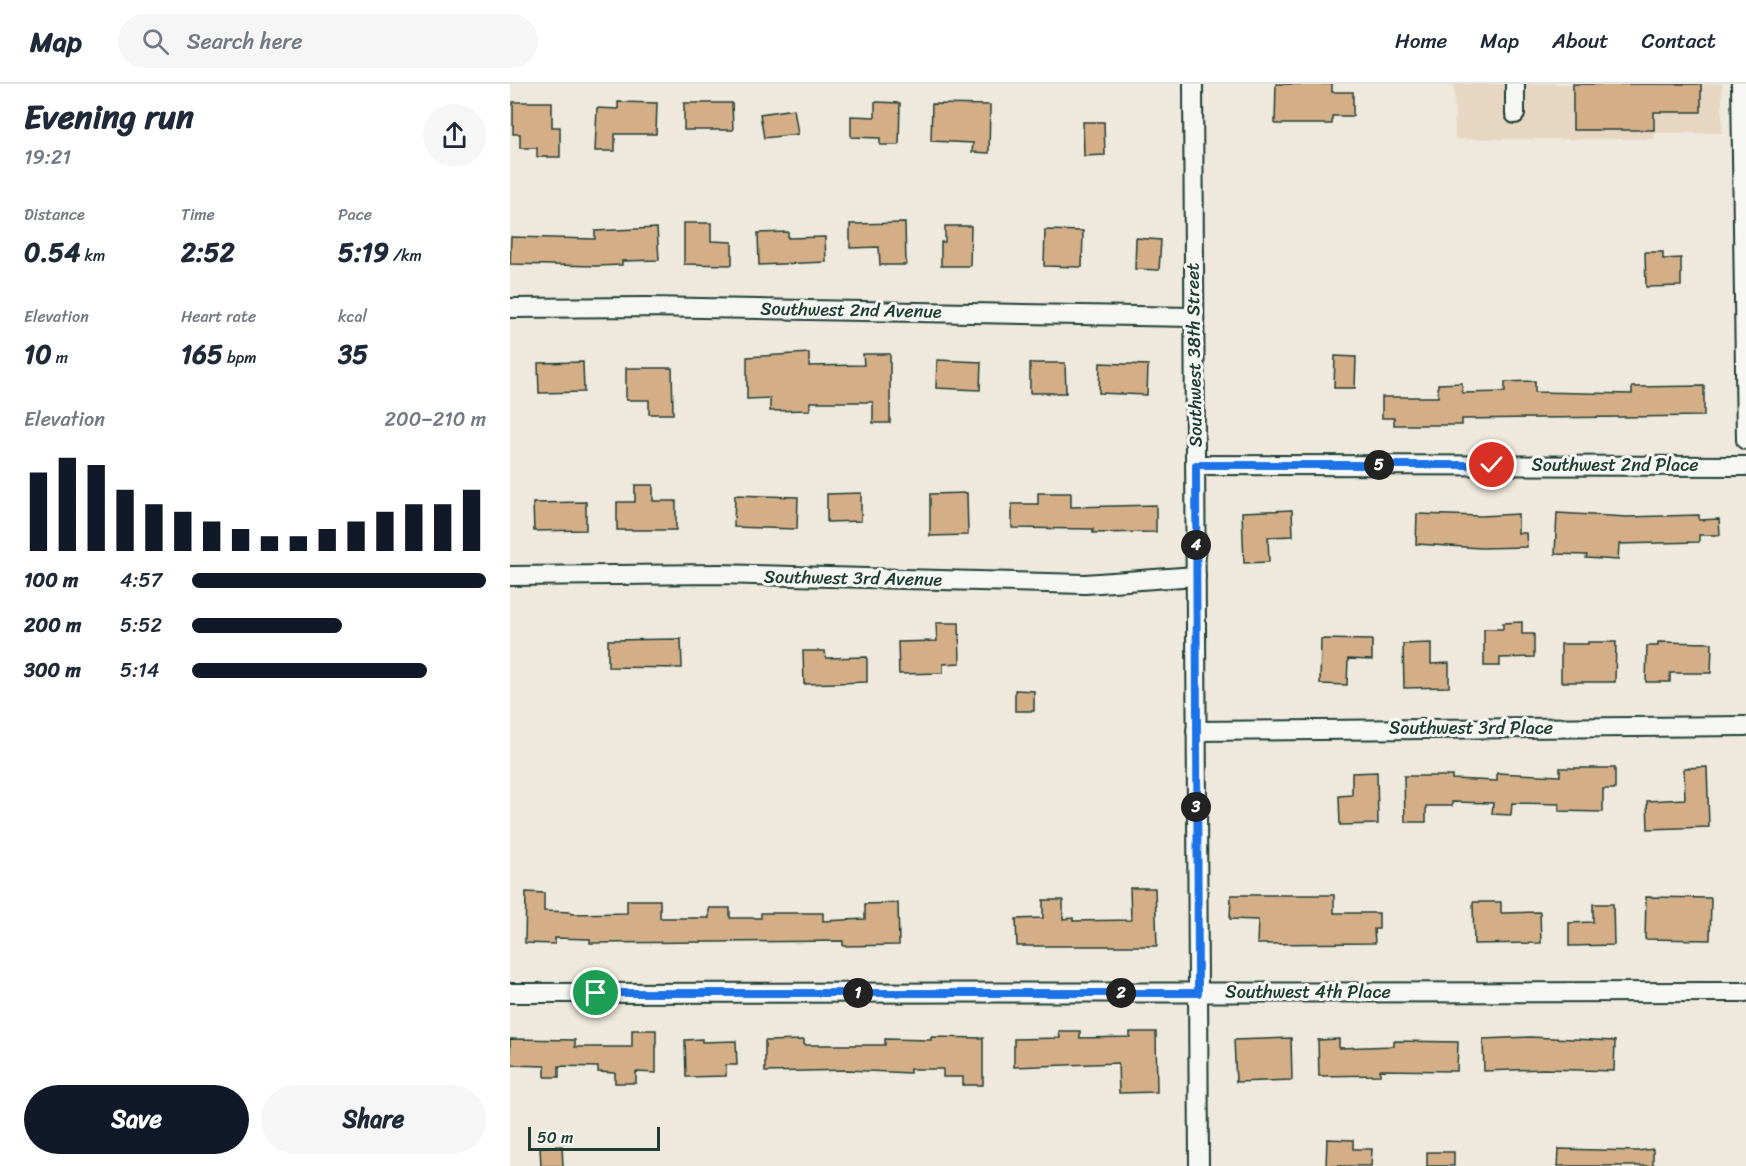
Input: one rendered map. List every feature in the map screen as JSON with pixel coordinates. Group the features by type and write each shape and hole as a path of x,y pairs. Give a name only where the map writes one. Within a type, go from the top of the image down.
{"street":[{"name":"Southwest 38th Street","path":"1193,84 1199,1166"},
{"path":"1515,84 1515,114"},
{"path":"1741,84 1746,440"},
{"name":"Southwest 2nd Avenue","path":"510,308 646,307 1193,317"},
{"name":"Southwest 2nd Place","path":"1196,465 1746,466"},
{"name":"Southwest 3rd Avenue","path":"510,576 720,574 1085,584 1196,576"},
{"name":"Southwest 3rd Place","path":"1196,731 1746,726"},
{"name":"Southwest 4th Place","path":"510,993 1746,992"}],"shaded area":[{"path":"1454,84 1722,84 1722,133 1655,133 1654,139 1455,139"}],"building":[{"path":"1276,84 1332,84 1332,92 1353,92 1353,116 1332,116 1332,124 1275,124"},
{"path":"1573,84 1701,84 1701,112 1654,112 1654,130 1573,130"},
{"path":"513,102 552,102 552,127 560,127 560,157 537,157 537,148 520,148 520,134 513,134"},
{"path":"618,102 657,103 656,134 615,134 615,151 595,151 597,108 618,109"},
{"path":"875,102 900,103 899,145 880,145 880,138 851,137 851,116 875,117"},
{"path":"684,103 732,103 733,130 684,130"},
{"path":"932,104 990,105 989,153 972,152 973,143 931,141"},
{"path":"794,109 798,134 764,138 760,114"},
{"path":"1083,122 1104,122 1105,155 1084,156"},
{"path":"684,223 711,223 711,241 732,242 732,265 684,264"},
{"path":"905,223 906,265 880,265 879,247 850,248 850,224"},
{"path":"945,226 971,226 970,266 941,266 941,242 945,242"},
{"path":"657,228 659,260 622,261 622,265 596,266 510,264 511,237 595,239 595,231"},
{"path":"1045,230 1083,231 1082,267 1044,266"},
{"path":"788,232 788,238 825,237 826,262 759,265 758,233"},
{"path":"1136,238 1161,240 1159,270 1135,269"},
{"path":"1645,252 1663,252 1663,259 1681,258 1681,286 1646,287"},
{"path":"809,353 809,366 864,365 863,354 890,354 890,423 873,423 873,402 810,402 810,410 770,411 770,398 747,399 747,357"},
{"path":"1335,356 1356,357 1355,388 1334,388"},
{"path":"937,360 981,362 980,390 936,388"},
{"path":"583,362 584,392 539,393 538,363"},
{"path":"1030,363 1065,363 1066,393 1030,393"},
{"path":"1100,363 1148,365 1147,395 1099,393"},
{"path":"626,368 672,368 673,414 649,414 649,400 626,400"},
{"path":"1535,381 1535,392 1632,394 1632,387 1704,386 1704,416 1462,419 1462,425 1394,425 1394,418 1382,418 1382,397 1438,397 1438,384 1462,383 1462,393 1505,392 1505,382"},
{"path":"635,485 653,485 653,501 676,501 676,530 617,530 617,502 635,502"},
{"path":"861,493 861,521 827,522 827,494"},
{"path":"967,493 968,535 930,536 930,494"},
{"path":"1038,493 1071,493 1071,507 1156,505 1156,532 1093,533 1093,529 1012,528 1012,504 1038,504"},
{"path":"735,495 798,497 797,529 734,527"},
{"path":"586,502 586,530 534,531 533,503"},
{"path":"1292,510 1293,536 1268,537 1269,562 1244,563 1242,512"},
{"path":"1557,513 1627,517 1699,515 1699,520 1719,519 1720,535 1699,535 1699,542 1619,544 1618,560 1586,558 1587,555 1555,554"},
{"path":"1417,514 1481,516 1518,514 1518,533 1526,533 1527,547 1481,548 1416,544"},
{"path":"1522,622 1522,634 1534,634 1534,657 1500,658 1500,666 1484,666 1484,629 1503,629 1503,623"},
{"path":"936,623 959,623 960,663 943,664 943,673 899,674 898,642 937,641"},
{"path":"681,639 682,668 608,667 608,640"},
{"path":"1321,639 1372,640 1372,660 1348,659 1347,685 1320,684"},
{"path":"1588,642 1616,642 1615,682 1561,682 1561,644 1588,644"},
{"path":"1658,642 1712,643 1711,673 1670,673 1670,682 1646,682 1647,646 1658,646"},
{"path":"1431,643 1431,664 1449,663 1449,687 1404,688 1403,644"},
{"path":"803,651 825,651 826,658 867,657 867,682 804,684"},
{"path":"1015,690 1034,691 1034,711 1015,711"},
{"path":"1707,767 1709,827 1648,829 1647,801 1685,799 1684,768"},
{"path":"1560,768 1615,768 1615,789 1603,789 1603,812 1559,811 1559,804 1512,803 1511,815 1492,814 1493,803 1452,802 1452,806 1426,806 1426,822 1405,822 1404,776 1452,776 1452,779 1497,781 1497,773 1560,776"},
{"path":"1377,772 1378,824 1340,825 1339,796 1352,795 1352,773"},
{"path":"1130,888 1155,888 1157,946 1017,946 1016,919 1043,918 1043,900 1063,900 1063,919 1073,918 1073,921 1131,920"},
{"path":"526,892 544,893 544,911 571,912 571,914 627,913 627,900 660,900 660,918 709,918 709,908 730,908 730,918 761,918 761,913 823,913 823,921 865,919 865,904 898,903 899,945 843,946 843,941 590,943 590,939 555,938 555,944 525,943"},
{"path":"1231,895 1334,895 1334,913 1379,913 1379,929 1374,929 1375,943 1257,944 1258,920 1230,919"},
{"path":"1646,897 1711,898 1710,940 1645,939"},
{"path":"1473,902 1501,902 1501,913 1540,912 1541,943 1474,944"},
{"path":"1593,904 1613,904 1614,945 1569,946 1569,923 1593,922"},
{"path":"632,1030 656,1030 656,1073 636,1072 636,1083 615,1083 615,1073 598,1072 598,1067 559,1066 559,1077 545,1077 545,1066 510,1065 510,1039 575,1040 575,1047 632,1047"},
{"path":"1059,1031 1080,1031 1080,1038 1130,1037 1130,1032 1156,1032 1157,1092 1119,1093 1118,1063 1014,1067 1014,1039 1060,1038"},
{"path":"931,1037 983,1038 983,1085 963,1085 963,1077 943,1077 943,1069 910,1069 910,1073 847,1070 765,1072 765,1041 804,1040 804,1045 885,1045 885,1039 931,1040"},
{"path":"1530,1037 1615,1041 1614,1071 1544,1069 1484,1071 1483,1039"},
{"path":"1291,1038 1292,1080 1236,1082 1234,1040"},
{"path":"702,1039 702,1042 736,1041 737,1065 726,1065 726,1076 686,1077 685,1040"},
{"path":"1339,1039 1339,1048 1394,1046 1394,1041 1458,1042 1457,1071 1380,1070 1380,1075 1319,1076 1318,1040"},
{"path":"1327,1139 1353,1140 1353,1149 1372,1149 1371,1166 1326,1166"},
{"path":"562,1146 563,1166 541,1166 540,1147"},
{"path":"1559,1149 1637,1151 1653,1149 1653,1166 1558,1166"},
{"path":"1427,1152 1454,1152 1454,1166 1427,1166"}],"route":[{"path":"596,993 1198,993 1196,465 1492,465"}]}
